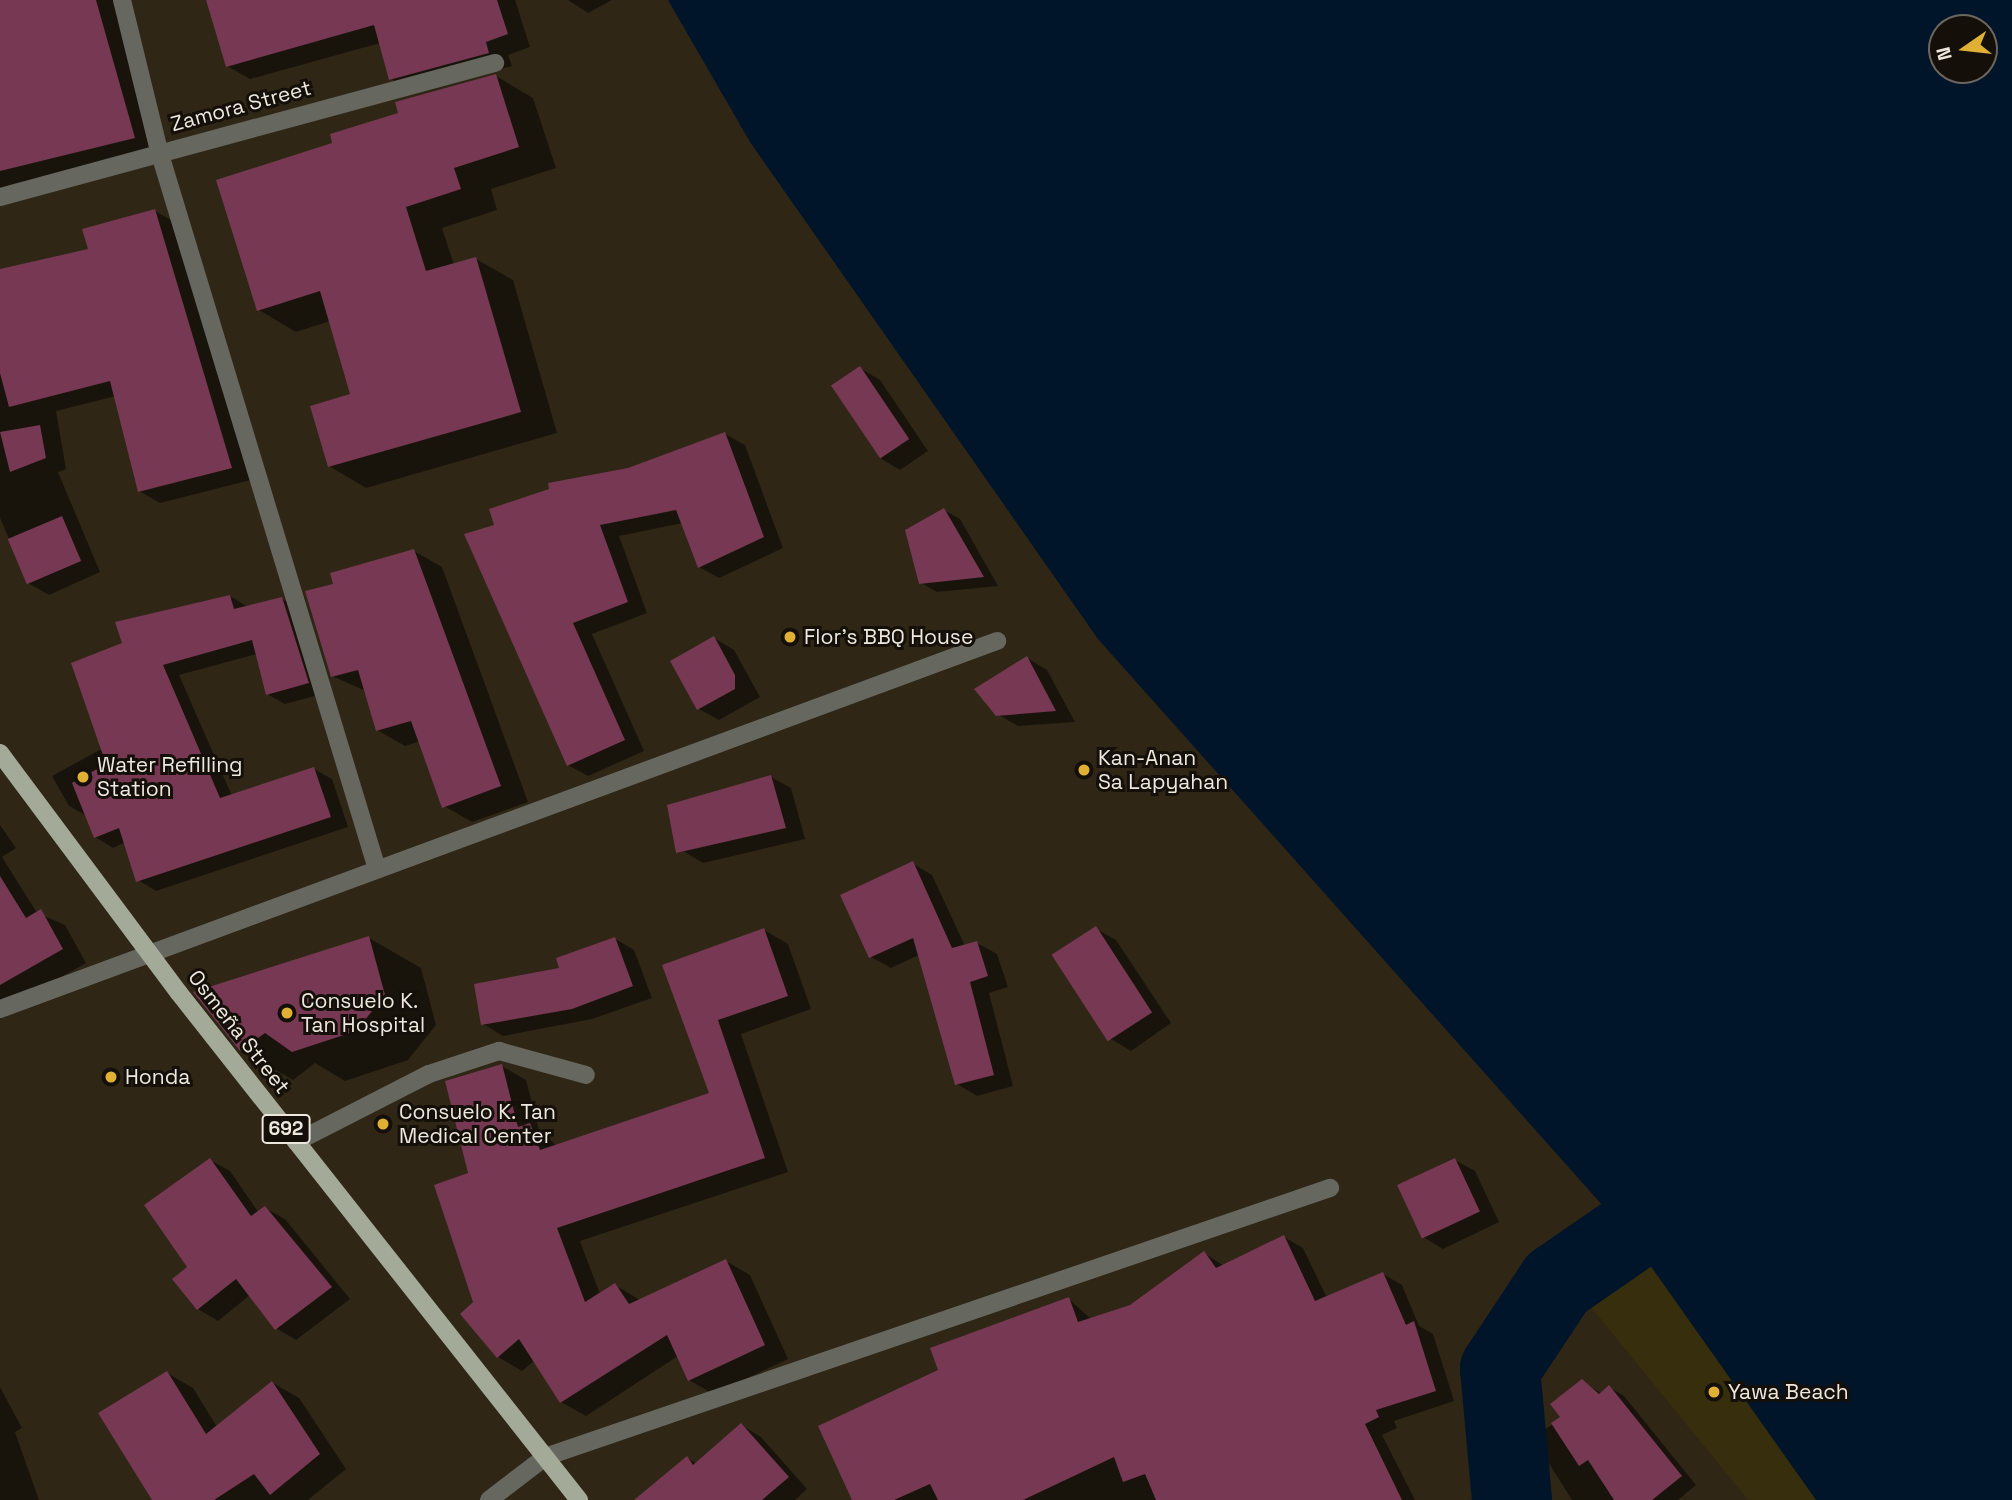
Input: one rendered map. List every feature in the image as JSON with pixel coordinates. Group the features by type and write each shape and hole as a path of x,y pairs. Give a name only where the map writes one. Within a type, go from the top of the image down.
{"main road":[{"name":"Osmeña Street","path":"0,753 296,1142 579,1500"}],"street":[{"path":"122,0 159,151 377,869"},
{"name":"Zamora Street","path":"0,197 159,151 495,63"},
{"path":"0,1009 997,640"},
{"path":"296,1142 429,1074 499,1051 586,1075"},
{"path":"489,1500 545,1457 1330,1188"}],"sand":[{"name":"Yawa Beach","path":"1657,1244 1848,1500 1748,1500 1573,1285"}],"water":[{"path":"668,0 2012,0 2012,1500 1816,1500 1628,1234 1098,639 750,142"}],"building":[{"path":"0,0 96,0 135,138 0,171"},
{"path":"206,0 497,0 508,34 486,42 489,53 389,80 374,25 226,67"},
{"path":"496,74 519,147 454,168 461,189 406,207 426,271 476,257 521,412 328,467 310,406 350,394 320,291 257,311 216,180 332,143 330,134 398,113 395,102"},
{"path":"155,209 232,468 138,492 110,381 9,407 0,373 0,269 88,249 82,229"},
{"path":"860,366 909,439 880,459 831,386"},
{"path":"40,425 46,458 10,472 0,432"},
{"path":"725,432 764,537 698,568 676,510 600,525 628,602 573,623 625,740 567,766 464,534 494,525 489,509 549,489 548,483 628,468"},
{"path":"944,508 984,577 919,584 905,530"},
{"path":"62,516 81,561 27,584 8,539"},
{"path":"414,549 501,786 442,808 411,721 376,731 358,670 331,677 305,591 333,584 330,573"},
{"path":"230,595 234,609 282,597 309,683 266,695 252,640 163,665 220,798 314,767 331,817 136,882 119,828 94,838 72,783 106,764 71,663 122,643 115,622"},
{"path":"714,636 735,675 735,689 697,710 670,661"},
{"path":"1027,656 1056,711 996,716 974,689"},
{"path":"771,775 786,828 676,853 667,805"},
{"path":"913,861 952,948 977,941 988,976 970,982 994,1075 955,1085 913,938 869,958 840,895"},
{"path":"0,876 26,918 41,909 63,949 0,985"},
{"path":"1096,926 1152,1012 1108,1041 1052,955"},
{"path":"764,928 788,996 718,1020 765,1158 557,1228 585,1302 615,1283 629,1304 726,1259 765,1345 688,1381 667,1335 560,1403 519,1339 497,1358 460,1314 473,1302 434,1185 468,1173 445,1081 502,1064 518,1127 530,1123 540,1150 709,1093 662,965"},
{"name":"Consuelo K. Tan Hospital","path":"369,936 385,995 356,1031 292,1052 265,1033 240,1051 193,992"},
{"path":"615,937 633,986 572,1009 481,1025 474,984 559,968 556,958"},
{"path":"210,1158 251,1216 265,1206 332,1287 275,1330 236,1279 197,1310 172,1279 187,1267 144,1205"},
{"path":"1455,1158 1480,1211 1422,1239 1397,1185"},
{"path":"1284,1235 1315,1301 1383,1272 1406,1325 1414,1321 1436,1391 1376,1410 1379,1417 1365,1424 1402,1500 1156,1500 1145,1474 1123,1482 1114,1457 1023,1500 938,1500 930,1484 894,1500 852,1500 818,1426 938,1370 930,1348 1069,1297 1078,1322 1130,1305 1204,1251 1216,1268"},
{"path":"167,1371 206,1434 272,1381 320,1454 270,1495 254,1474 214,1500 152,1500 98,1413"},
{"path":"1582,1379 1599,1394 1609,1385 1682,1476 1652,1500 1614,1500 1588,1460 1579,1466 1551,1423 1560,1417 1550,1404"},
{"path":"741,1423 789,1477 762,1500 634,1500 687,1456 693,1465"}],"waterway":[{"path":"1512,1500 1500,1369 1557,1283 1628,1234"}],"place":[{"name":"Flor's BBQ House","path":"790,637"},
{"name":"Kan-Anan Sa Lapyahan","path":"1084,770"},
{"name":"Water Refilling Station","path":"83,777"},
{"name":"Consuelo K. Tan Hospital","path":"287,1013"},
{"name":"Honda","path":"111,1077"},
{"name":"Consuelo K. Tan Medical Center","path":"383,1124"},
{"name":"Yawa Beach","path":"1714,1392"}]}
